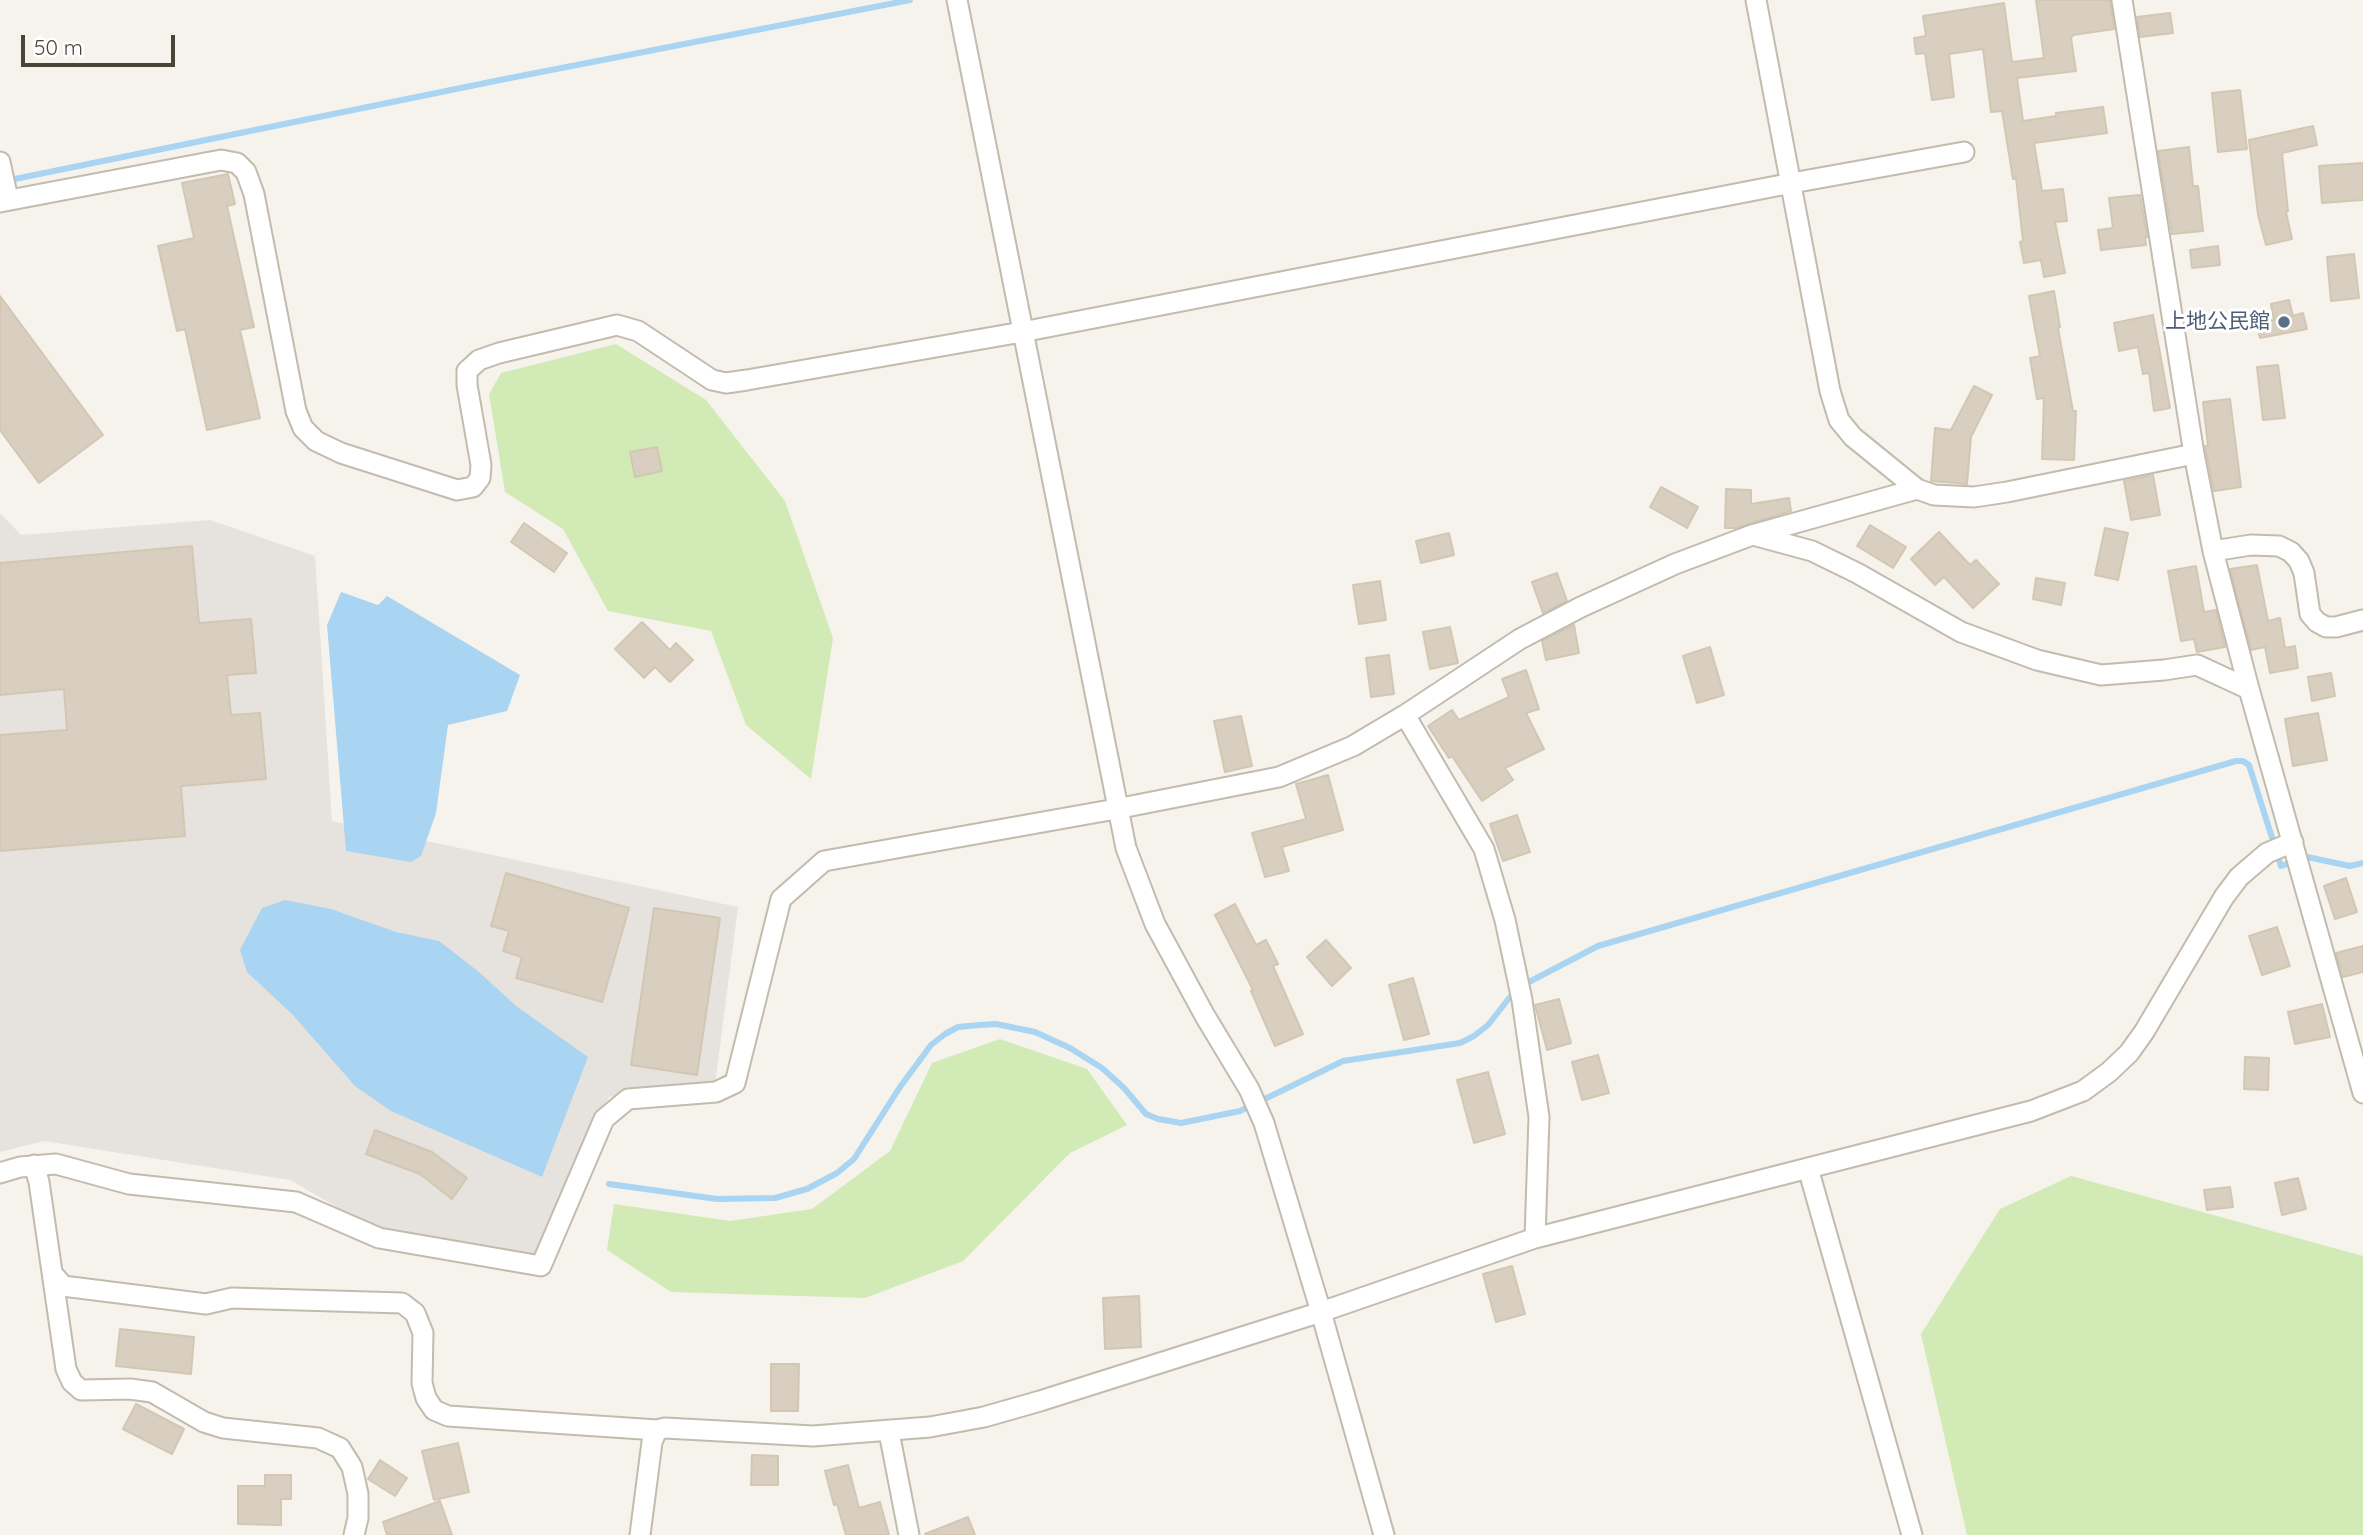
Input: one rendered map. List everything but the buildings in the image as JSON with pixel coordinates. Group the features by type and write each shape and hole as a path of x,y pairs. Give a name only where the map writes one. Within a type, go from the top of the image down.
{"street":[{"path":"1756,0 1830,391 1839,420 1853,438 1917,489 1934,495 1974,497 2194,454"},
{"path":"2127,1 2194,454 2213,551 2249,689 2363,1093"},
{"path":"958,2 1116,809 1126,848 1155,924 1249,1089 1264,1123 1384,1535"},
{"path":"1,167 4,201 221,160 237,163 246,172 254,194 296,411 303,428 316,441 341,453 457,490 472,487 480,478 481,465 467,385 467,370 479,360 499,352 617,326 638,331 712,380 726,383 1022,332 1964,152"},
{"path":"0,1173 34,1165 56,1164 128,1184 296,1202 379,1238 541,1266 604,1119 628,1099 716,1092 735,1083 781,899 824,861 1279,777 1353,746 1520,639 1581,607 1675,564 1752,535 1917,489"},
{"path":"1752,535 1812,551 1857,573 1961,632 2037,660 2101,675 2197,665 2249,689"},
{"path":"2213,551 2251,545 2279,546 2291,552 2299,561 2304,573 2310,614 2317,622 2326,627 2336,627 2363,620"},
{"path":"1405,715 1484,849 1505,920 1522,1000 1539,1117 1535,1238"},
{"path":"52,1273 63,1286 206,1304 232,1298 402,1303 415,1313 423,1333 422,1383 426,1398 434,1410 448,1416 657,1430 664,1428 813,1436 889,1432 984,1417 1321,1312 1535,1238 2031,1111 2083,1091 2129,1053 2224,897 2239,877 2267,853 2293,842"},
{"path":"34,1165 39,1182 66,1369 72,1382 81,1390 152,1392 204,1422 223,1428 318,1438 340,1448 352,1467 358,1494 358,1518 354,1535"},
{"path":"1808,1168 1912,1535"},
{"path":"640,1535 652,1442 657,1430"},
{"path":"889,1432 909,1535"}],"shaded area":[{"path":"0,513 21,535 210,520 315,556 332,821 738,907 715,1085 609,1097 540,1256 373,1228 290,1180 44,1141 0,1152"}],"green space":[{"path":"616,344 706,400 785,501 833,638 811,779 746,725 711,631 608,611 563,529 505,492 489,394 501,373"},
{"path":"1000,1039 1087,1069 1127,1125 1070,1153 963,1261 865,1298 671,1292 607,1250 614,1204 730,1221 812,1209 890,1151 932,1063"},
{"path":"2071,1176 2363,1256 2363,1535 1967,1535 1921,1334 2000,1209"}],"water":[{"path":"341,592 378,605 387,596 520,675 507,711 448,725 436,813 421,856 411,862 346,851 327,625"},
{"path":"285,900 331,909 396,932 439,941 479,972 516,1006 588,1057 542,1177 391,1111 355,1086 293,1015 247,972 240,950 262,908"}],"waterway":[{"path":"5,181 910,0"},
{"path":"609,1184 717,1199 775,1198 807,1189 837,1173 854,1159 900,1087 931,1045 958,1027 996,1024 1035,1032 1070,1048 1102,1068 1146,1114 1158,1119 1181,1123 1240,1111 1343,1061 1460,1043 1488,1025 1510,997 1529,982 1598,946 2236,761 2249,765 2281,866 2307,857 2350,866 2363,863"}],"place":[{"name":"上地公民館","path":"2284,322"}]}
